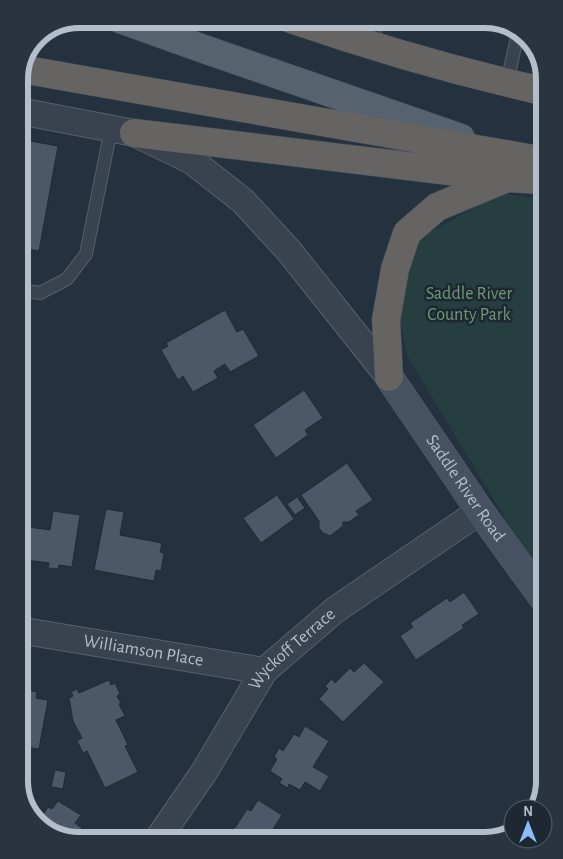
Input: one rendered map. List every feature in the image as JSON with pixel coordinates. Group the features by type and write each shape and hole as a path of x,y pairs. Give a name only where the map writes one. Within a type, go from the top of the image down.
{"highway":[{"path":"319,28 456,70 536,90"},
{"path":"28,70 505,165 536,179"},
{"path":"123,131 505,165 536,160"},
{"path":"389,377 386,320 395,269 407,233 437,206 505,165"}],"main road":[{"path":"145,28 505,165"},
{"name":"Saddle River Road","path":"389,377 536,588"}],"street":[{"path":"28,113 123,131 192,161 243,200 289,251 389,377"},
{"name":"Wyckoff Terrace","path":"163,831 204,772 264,671 334,610 480,510"},
{"name":"Williamson Place","path":"28,632 264,671"}],"lane":[{"path":"374,28 377,47"},
{"path":"507,83 517,39"},
{"path":"28,291 40,293 66,279 86,254 123,131"}],"green space":[{"name":"Saddle River County Park","path":"501,193 536,199 536,570 407,355 396,302 414,241"}],"building":[{"path":"28,141 58,146 39,251 28,249"},
{"path":"225,310 237,332 243,329 259,356 230,372 225,364 214,371 218,378 193,392 183,376 178,380 161,350 168,346 166,343"},
{"path":"304,390 323,418 305,430 308,435 276,458 253,425"},
{"path":"347,463 373,500 356,511 359,515 349,522 343,522 343,526 330,536 323,533 319,528 319,521 301,495"},
{"path":"277,495 294,519 261,543 243,518"},
{"path":"297,497 305,508 295,515 287,504"},
{"path":"106,509 124,512 120,535 162,543 160,552 164,553 161,571 156,570 154,581 94,570"},
{"path":"53,511 80,515 72,567 59,565 58,569 48,568 49,563 28,560 28,527 50,530"},
{"path":"464,592 479,614 462,625 464,628 416,660 400,636 413,627 410,623 447,598 450,602"},
{"path":"364,663 384,682 343,722 319,699 328,689 325,686 332,679 335,683 350,668 354,672"},
{"path":"109,680 111,685 115,683 120,694 117,696 125,716 116,720 128,745 125,746 138,772 105,788 87,751 83,753 77,741 82,738 73,721 69,698 73,696 71,692 77,689 79,693"},
{"path":"28,690 37,692 36,698 48,700 39,749 28,747"},
{"path":"305,726 329,741 313,767 329,776 320,791 305,782 300,790 289,784 288,788 279,783 282,779 270,771 277,759 274,757 279,748 283,751 294,734 299,737"},
{"path":"55,770 66,772 63,789 51,787"},
{"path":"258,800 282,815 272,831 231,831 247,809 251,811"},
{"path":"58,801 81,815 75,823 82,828 80,831 59,828 42,817 48,807 52,809"}]}
